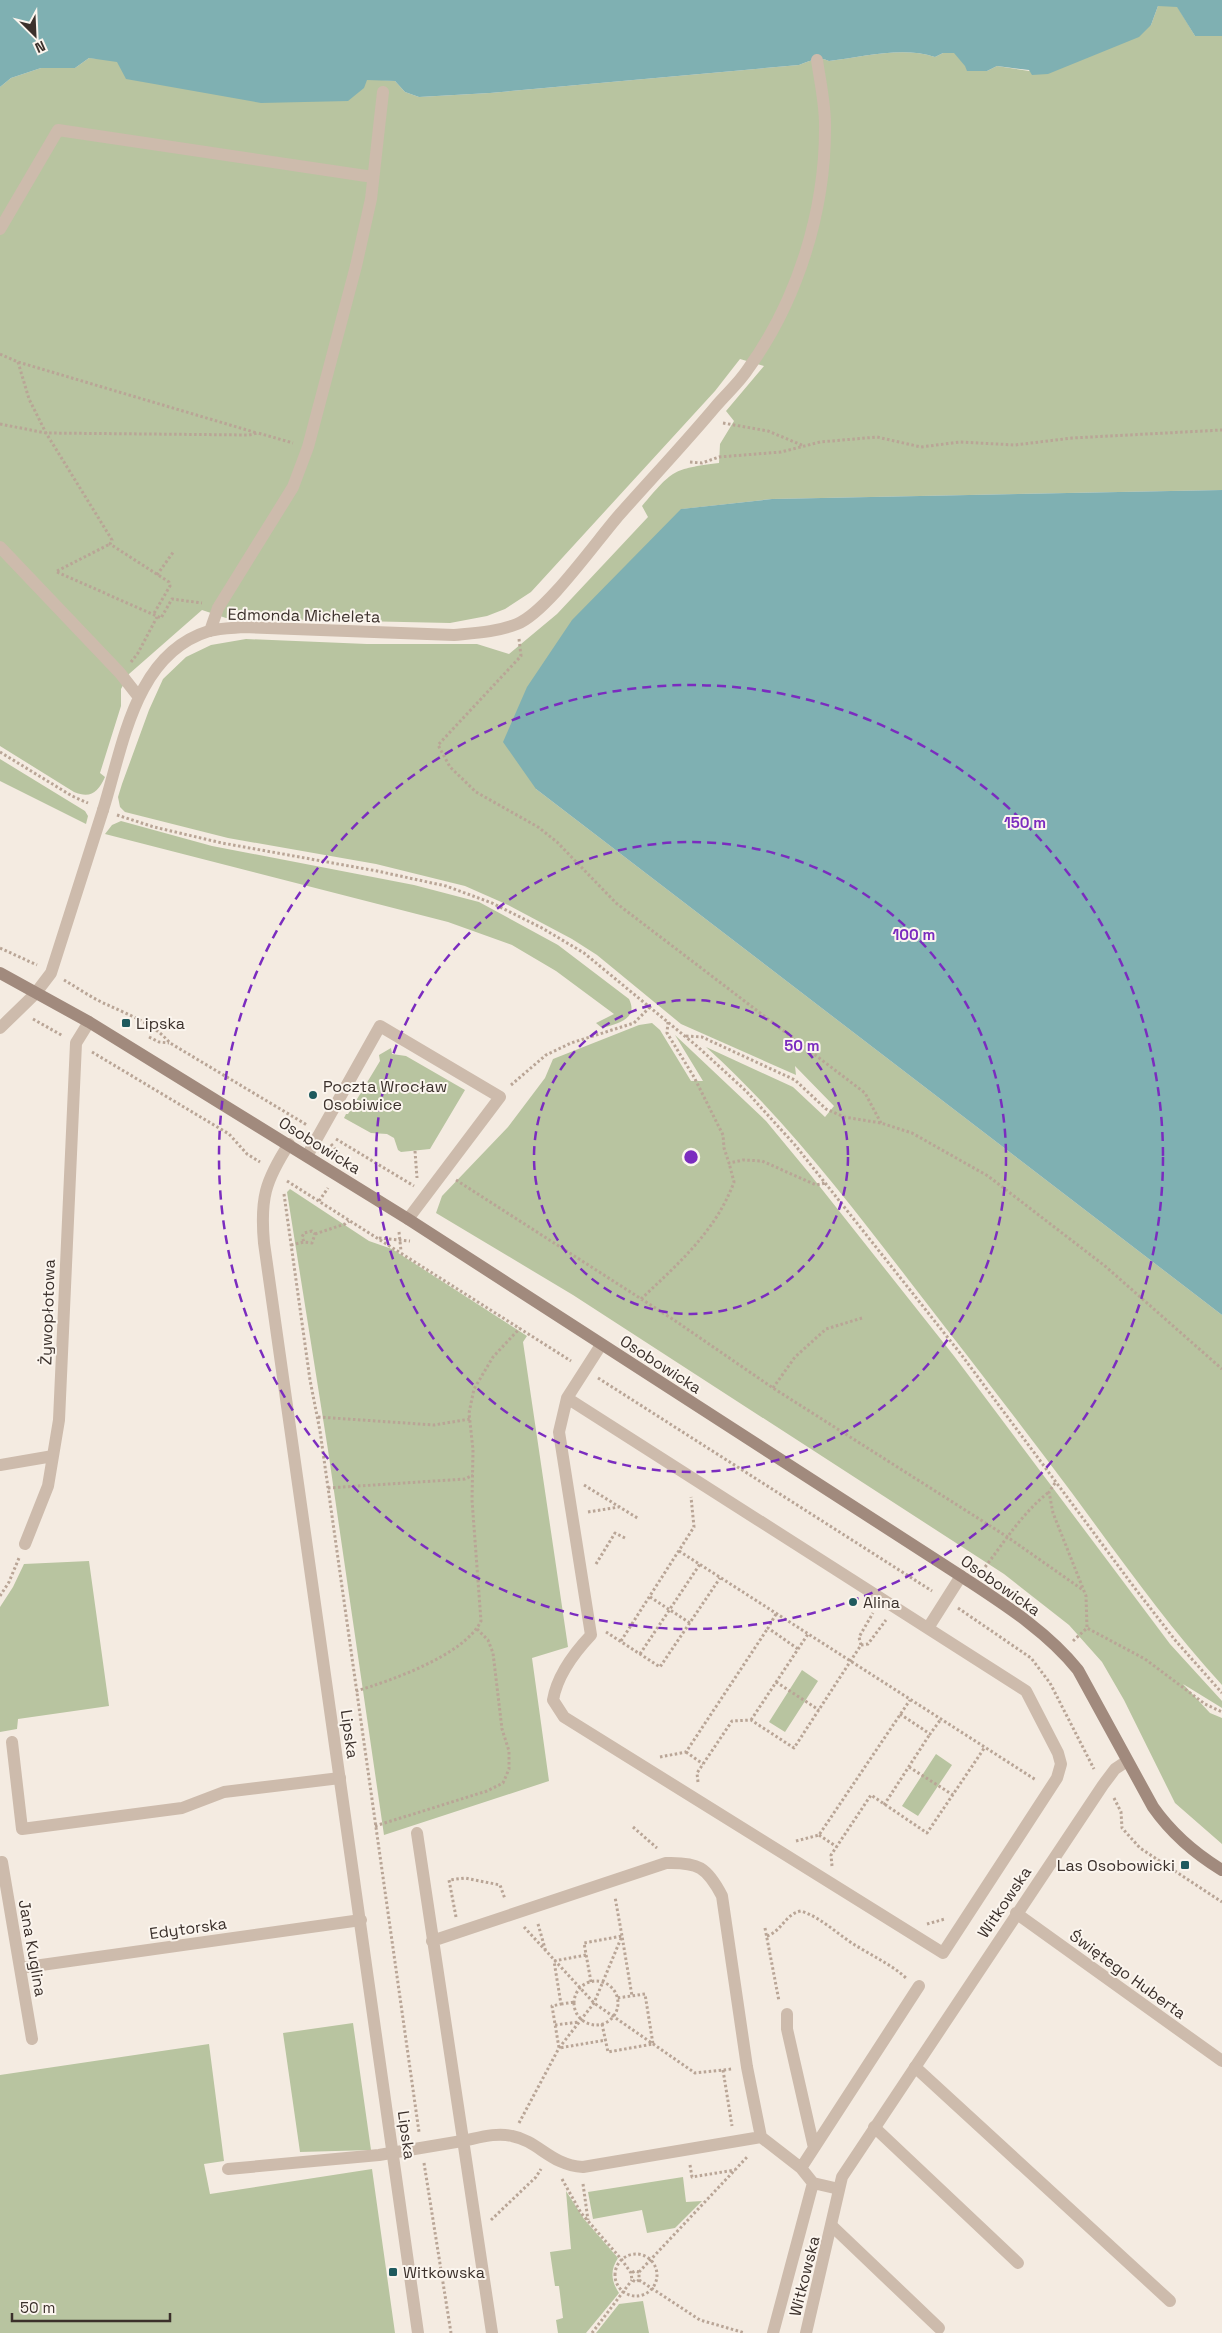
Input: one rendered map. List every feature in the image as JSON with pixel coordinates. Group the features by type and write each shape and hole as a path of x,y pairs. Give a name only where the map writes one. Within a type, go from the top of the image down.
{"street":[{"name":"Edmonda Micheleta","path":"0,1028 36,994 51,973 138,696 168,656 192,639 210,631 253,627 454,635 484,633 518,624 534,613 562,583 620,514 748,370 771,334 807,248 823,175 825,123 817,60"},
{"path":"210,631 218,608 293,487 308,447 356,266 371,199 383,92"},
{"path":"0,229 58,130 373,177"},
{"path":"0,547 120,673 138,696"},
{"name":"Osobowicka","path":"0,972 88,1022 408,1219 961,1576 1015,1613 1063,1651 1078,1670 1152,1807 1165,1824 1188,1847 1222,1870"},
{"name":"Żywopłotowa","path":"24,1544 48,1486 59,1420 76,1043 88,1022"},
{"path":"307,1156 380,1026 500,1097 408,1219"},
{"name":"Lipska","path":"289,1144 272,1170 264,1198 262,1221 275,1325 361,1920 418,2333"},
{"path":"568,1398 1026,1691 1058,1753 1061,1764 1057,1778 942,1953 564,1717 553,1700 556,1685 578,1649 591,1636 559,1432 568,1398 601,1345"},
{"path":"0,1464 53,1456"},
{"path":"928,1628 961,1576"},
{"path":"12,1742 22,1830 182,1808 224,1792 340,1778"},
{"name":"Witkowska","path":"806,2333 842,2177 1103,1785 1115,1769 1127,1761"},
{"path":"417,1833 492,2333"},
{"name":"Jana Kuglina","path":"2,1862 32,2039"},
{"path":"432,1941 666,1863 694,1864 704,1870 714,1881 722,1896 747,2067 761,2137 801,2168 813,2183 839,2189"},
{"name":"Świętego Huberta","path":"1016,1914 1222,2060"},
{"name":"Edytorska","path":"20,1968 361,1920"},
{"path":"801,2168 919,1986"},
{"path":"787,2014 786,2029 814,2148"},
{"path":"914,2067 1170,2301"},
{"path":"874,2127 1018,2263"},
{"path":"228,2169 379,2155 502,2135 522,2139 557,2161 569,2166 583,2166 761,2137"},
{"path":"773,2333 813,2183"},
{"name":"Witkowska","path":"832,2226 939,2328"}],"path":[{"path":"0,354 18,362 308,447"},
{"path":"18,362 29,399 46,433 112,540 110,544 57,572 161,618 172,599 212,605 218,608"},
{"path":"705,420 768,431 804,446"},
{"path":"0,424 46,433 249,436 258,433"},
{"path":"674,455 685,461 702,463 719,457 781,452 820,442 877,437 922,446 960,442 1015,445 1072,438 1222,430"},
{"path":"110,544 169,582 170,586 153,615"},
{"path":"157,575 174,551"},
{"path":"120,673 138,653 157,617"},
{"path":"518,624 521,656 438,745 450,767 476,792 538,827 557,842 616,903 865,1093 881,1123"},
{"path":"0,752 72,796 103,810 154,827 222,843 377,871 446,886 492,903 542,928 584,954 686,1036 746,1091 795,1145 960,1353 1055,1483 1175,1640 1222,1693"},
{"path":"0,948 42,968"},
{"path":"61,978 106,1005 126,1012 164,1035 170,1043 321,1134 331,1136 427,1194"},
{"path":"500,1097 516,1079 546,1055 571,1043 634,1023 649,1008"},
{"path":"32,1018 65,1037"},
{"path":"641,1299 693,1248 716,1219 734,1182 724,1148 723,1135 694,1077 667,1033 668,1022"},
{"path":"686,1036 702,1037 795,1080 826,1109 844,1117 881,1123 912,1133 988,1176 1105,1266 1222,1369"},
{"path":"90,1051 229,1134 247,1154 260,1162"},
{"path":"414,1151 417,1176 414,1186"},
{"path":"729,1163 762,1161 816,1185 826,1183"},
{"path":"444,1172 641,1299 773,1388 1006,1536 1083,1590"},
{"path":"420,2140 318,1417 310,1380 283,1192 288,1182 520,1328 946,1601 1031,1658 1050,1683 1096,1772"},
{"path":"315,1234 350,1221"},
{"path":"304,1242 302,1237 308,1230 315,1234"},
{"path":"291,1245 312,1242 315,1234"},
{"path":"773,1388 795,1357 826,1329 862,1318"},
{"path":"356,1691 390,1681 432,1661 466,1640 477,1630 481,1621 472,1500 473,1475 470,1419 474,1389 493,1358 520,1328"},
{"path":"318,1417 434,1425 470,1419"},
{"path":"328,1488 465,1479 473,1475"},
{"path":"577,1480 639,1519"},
{"path":"973,1584 1006,1536 1038,1500 1049,1492 1055,1483"},
{"path":"621,1642 694,1526 691,1488"},
{"path":"1049,1492 1053,1513 1086,1596 1087,1628 1063,1651"},
{"path":"583,1513 620,1507"},
{"path":"590,1572 616,1533 625,1538"},
{"path":"0,1596 9,1582 24,1544"},
{"path":"679,1551 1049,1789"},
{"path":"640,1654 700,1564"},
{"path":"603,1627 605,1631 660,1667 720,1578"},
{"path":"650,1597 690,1623"},
{"path":"700,1788 697,1773 732,1721 751,1720 794,1748 861,1645 859,1637 876,1608"},
{"path":"686,1752 776,1614"},
{"path":"861,1645 868,1644 888,1616"},
{"path":"768,1628 777,1638 798,1649"},
{"path":"1087,1628 1145,1660 1205,1704 1222,1712"},
{"path":"375,1826 487,1791 503,1783 509,1769 509,1751 502,1729 493,1653 488,1640 477,1630"},
{"path":"751,1720 808,1634"},
{"path":"776,1682 819,1710"},
{"path":"788,1843 819,1835 910,1700"},
{"path":"900,1714 909,1722 930,1734"},
{"path":"884,1805 941,1719"},
{"path":"819,1835 837,1847 871,1795 927,1833 984,1747"},
{"path":"654,1758 686,1752 703,1764"},
{"path":"909,1767 953,1795"},
{"path":"1110,1793 1120,1812 1122,1828 1140,1848 1222,1902"},
{"path":"456,1920 449,1880 465,1878 500,1885 507,1904"},
{"path":"615,1892 632,1996"},
{"path":"767,1936 777,1931 792,1914 801,1910 816,1917 919,1986"},
{"path":"536,1917 546,1952"},
{"path":"521,1922 554,1961 594,2003 695,2073 747,2067"},
{"path":"766,1928 776,1989 780,2003 787,2014"},
{"path":"591,1982 584,1943 622,1936"},
{"path":"519,2124 559,2048 594,2003 622,1936"},
{"path":"554,1961 586,1955"},
{"path":"554,1961 561,2004"},
{"path":"555,2025 580,2020 590,2024 602,2024 613,2016 618,2008 618,1998 611,1987 603,1982 591,1982 580,1988 574,2002 580,2020"},
{"path":"618,1998 645,1994 653,2044"},
{"path":"559,2048 552,2006 574,2002"},
{"path":"602,2024 608,2052 653,2044"},
{"path":"559,2048 606,2040"},
{"path":"724,2070 733,2131"},
{"path":"510,2124 519,2124 526,2128"},
{"path":"639,2280 639,2272 736,2170 761,2137"},
{"path":"687,2149 692,2177 736,2170"},
{"path":"423,2158 451,2333"},
{"path":"485,2226 536,2177 543,2165"},
{"path":"564,2176 561,2180 588,2220 622,2260 631,2273 630,2277 632,2280"},
{"path":"582,2180 588,2220"},
{"path":"636,2254 650,2260 657,2272 653,2289 639,2296 623,2292 615,2276 617,2266 622,2260 636,2254"},
{"path":"631,2273 635,2270 639,2272"},
{"path":"632,2280 639,2280 700,2320 745,2333"},
{"path":"592,2333 632,2280"}],"green space":[{"path":"1158,6 1177,6 1195,36 1222,36 1222,490 772,499 682,509 536,789 1222,1315 1222,1685 1163,1615 1035,1444 845,1198 765,1105 706,1047 793,1087 825,1117 834,1106 795,1066 796,1075 681,1024 597,955 572,939 508,905 465,886 376,864 228,838 125,812 120,807 118,797 122,784 149,710 163,679 186,657 211,645 246,639 367,644 477,644 509,654 557,614 648,517 642,506 660,485 674,473 682,470 719,463 720,444 734,421 726,411 764,366 740,359 715,391 531,592 505,609 487,616 450,623 226,618 202,610 129,674 121,689 121,706 100,773 105,777 100,787 93,793 85,795 74,792 0,746 0,87 11,78 41,68 75,68 89,58 395,81 405,92 419,97 490,93 799,65 818,59 829,61 896,52 909,52 935,57 943,53 955,53 966,66 987,71 997,66 1029,71 1151,25"},
{"path":"0,759 85,811 88,816 86,824 0,781"},
{"path":"121,821 212,846 414,885 479,902 558,945 629,999 631,1011 625,1020 602,1028 596,1023 614,1014 556,971 512,945 448,922 105,834 112,825"},
{"path":"652,1023 660,1030 691,1081 703,1081 675,1035 766,1121 954,1356 1170,1644 1222,1701 1222,1708 1183,1684 1210,1713 1222,1718 1222,1844 1175,1803 1124,1700 1102,1662 1069,1625 1004,1574 573,1295 436,1213 442,1196 508,1127 545,1078 553,1059 639,1025"},
{"path":"391,1048 392,1054 406,1056 465,1090 430,1149 401,1152 398,1150 394,1138 387,1134 371,1133 344,1118 380,1061 379,1055"},
{"path":"290,1189 369,1241 392,1249 527,1336 523,1342 568,1647 532,1658 549,1781 384,1835 328,1450 287,1192"},
{"path":"89,1561 109,1706 18,1719 17,1729 0,1732 0,1607 13,1587 24,1564"},
{"path":"802,1670 818,1681 785,1732 769,1722"},
{"path":"936,1754 952,1765 918,1816 902,1806"},
{"path":"353,2023 371,2150 300,2152 283,2033"},
{"path":"209,2044 224,2161 204,2164 210,2194 372,2169 395,2333 0,2333 0,2075"},
{"path":"683,2177 686,2202 702,2201 675,2228 647,2233 642,2210 593,2219 588,2192"},
{"path":"566,2191 584,2219 618,2258 612,2276 619,2293 586,2333 558,2333 556,2320 563,2318 559,2286 555,2286 550,2252 571,2249"},
{"path":"643,2301 649,2333 596,2333 619,2304"}],"water":[{"path":"0,0 1222,0 1222,36 1195,36 1177,7 1158,6 1151,25 1139,37 1048,74 1032,75 1029,70 997,66 987,71 967,71 954,53 943,53 935,57 909,52 896,52 829,61 818,59 799,65 490,93 419,97 405,92 395,81 367,80 364,88 348,101 261,103 126,79 117,62 89,58 75,68 41,68 11,78 0,87"},
{"path":"1222,490 1222,1315 536,789 503,742 527,687 572,620 681,509 772,499"}],"place":[{"name":"Lipska","path":"126,1023"},
{"name":"Poczta Wrocław Osobiwice","path":"313,1095"},
{"name":"Alina","path":"853,1602"},
{"name":"Las Osobowicki","path":"1185,1865"},
{"name":"Witkowska","path":"393,2272"}]}
